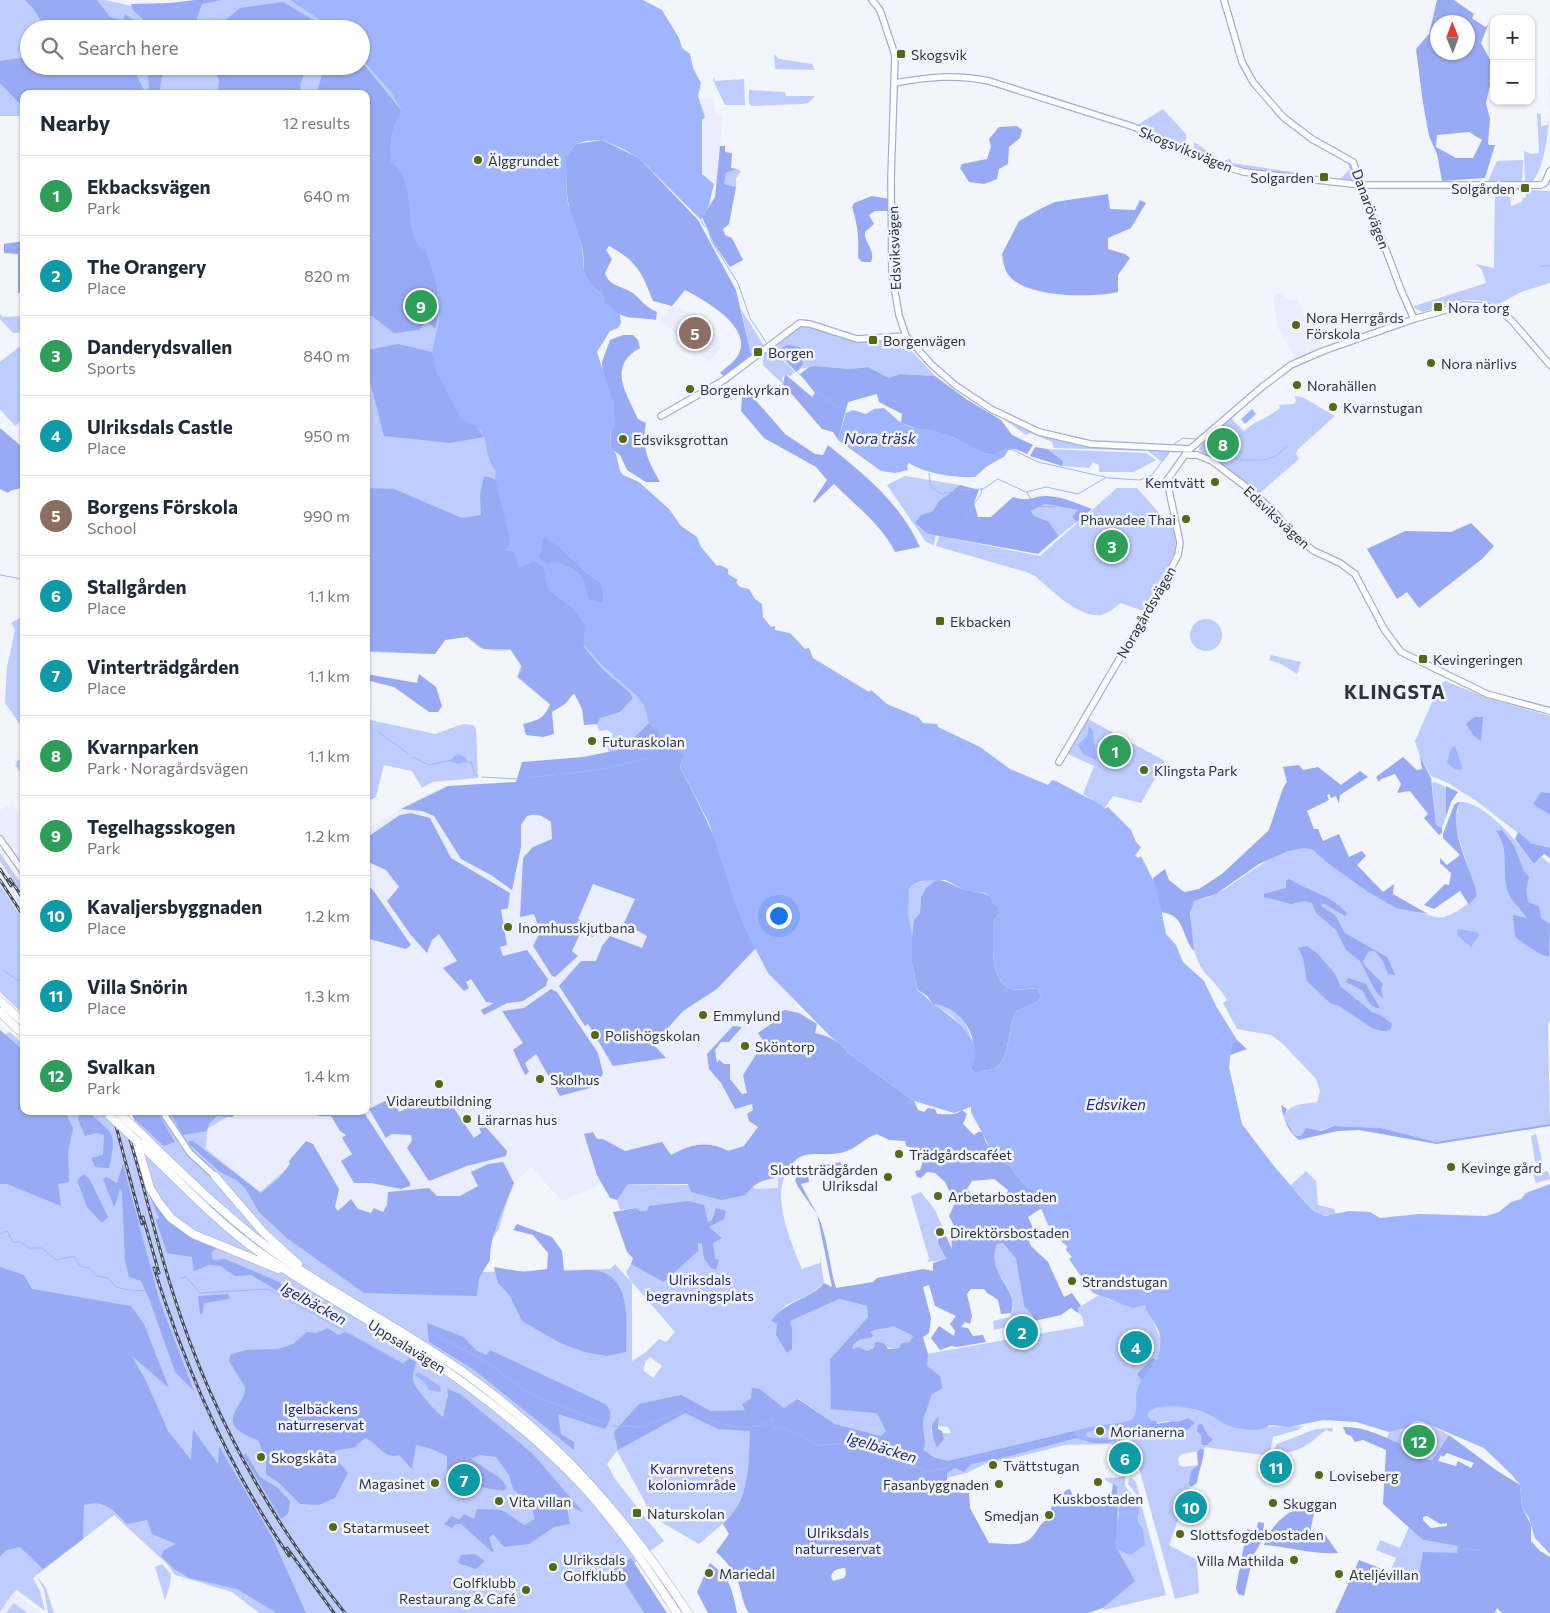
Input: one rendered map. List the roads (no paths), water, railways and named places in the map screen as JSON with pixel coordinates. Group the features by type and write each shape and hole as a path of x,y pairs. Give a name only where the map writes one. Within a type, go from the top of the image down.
{"highway":[{"path":"0,1001 20,1019"},
{"path":"0,1012 20,1031"},
{"name":"Uppsalavägen","path":"113,1115 139,1143 245,1242 296,1277 441,1368 498,1410 546,1450 577,1481 611,1520 677,1613"},
{"name":"Uppsalavägen","path":"114,1115 134,1127 250,1234 319,1281 466,1374 550,1443 582,1473 618,1514 688,1613"},
{"path":"128,1115 150,1188 172,1218 200,1237 296,1277"},
{"path":"215,1176 264,1233 319,1281"}],"street":[{"name":"Edsviksvägen","path":"872,0 880,10 894,53 892,274 899,315 906,336 931,364 955,385 991,409 1039,432 1085,444 1187,452 1212,461 1254,493 1277,515 1293,535 1314,551 1340,563 1354,574 1384,629 1400,652 1487,694 1550,711"},
{"name":"Danarövägen","path":"1224,0 1242,62 1253,82 1282,117 1312,139 1349,157 1353,162 1401,290 1414,319"},
{"name":"Skogsviksvägen","path":"894,83 938,76 966,76 989,81 1134,127 1233,169 1362,185 1535,185 1545,183 1550,171"},
{"name":"Noragårdsvägen","path":"1059,762 1158,594 1178,555 1180,543 1167,480 1187,452 1262,387 1291,365 1323,351 1414,319 1463,305 1486,306 1501,311 1550,365"},
{"path":"661,416 724,380 754,360 800,324 810,324 857,339 906,336"},
{"path":"0,839 20,867"},
{"path":"165,1115 190,1153 215,1176"}],"water":[{"name":"Edsviken","path":"290,0 643,0 662,10 679,38 682,48 690,54 693,68 701,83 698,96 705,117 702,120 702,174 714,184 709,205 701,220 639,158 621,148 602,140 587,141 576,144 566,156 568,200 580,240 584,265 583,271 596,290 603,294 604,302 620,315 621,323 618,328 610,331 597,352 614,405 615,425 611,431 610,444 616,454 620,471 623,475 639,482 669,509 681,526 697,537 701,547 717,566 720,565 728,569 728,574 738,580 736,582 740,587 749,589 755,599 762,604 763,617 771,627 775,626 775,630 790,633 805,649 809,648 813,658 869,692 871,690 887,704 918,717 923,723 937,724 938,727 980,747 1010,769 1048,785 1052,780 1056,781 1101,805 1104,809 1108,807 1131,830 1136,842 1141,847 1135,856 1139,858 1141,856 1157,888 1166,934 1176,945 1183,962 1204,981 1216,1006 1237,1040 1232,1043 1229,1067 1242,1124 1273,1165 1314,1211 1325,1216 1349,1211 1370,1212 1380,1218 1419,1214 1486,1216 1499,1212 1511,1202 1521,1199 1526,1193 1550,1184 1550,1554 1535,1538 1529,1518 1522,1507 1520,1485 1512,1475 1484,1448 1423,1422 1414,1421 1406,1428 1389,1432 1356,1422 1323,1420 1289,1427 1269,1425 1262,1429 1252,1430 1229,1426 1195,1409 1163,1406 1150,1410 1147,1415 1152,1421 1148,1427 1120,1429 1119,1439 1087,1440 1076,1437 1075,1431 1128,1421 1134,1417 1137,1391 1140,1383 1156,1361 1158,1355 1160,1336 1158,1328 1145,1305 1133,1308 1093,1293 1069,1259 1072,1257 1066,1250 1067,1246 1062,1242 1055,1229 1048,1225 1033,1189 1026,1187 1010,1166 997,1158 994,1151 988,1148 987,1142 971,1112 971,1107 954,1113 914,1101 848,1053 768,973 745,929 709,823 680,767 684,754 672,748 649,723 644,705 636,695 601,664 583,644 585,624 572,607 548,589 544,568 535,561 518,568 514,551 505,550 511,543 495,479 496,471 488,454 483,435 472,424 461,420 437,373 432,352 439,320 437,285 426,251 418,244 414,234 405,181 400,170 391,162 392,135 402,111 391,92 370,68 370,20 320,20","holes":["545,537 601,583 604,598 602,603 588,599 583,579 580,575 563,564 555,562 546,564 538,557 542,549 542,538","945,880 965,890 985,893 991,897 993,903 998,907 998,916 993,921 993,950 999,978 1004,985 1012,989 1039,990 1041,997 1037,1002 1015,1012 1007,1049 997,1067 976,1074 970,1068 975,1059 976,1049 967,1032 918,991 912,964 912,936 908,914 909,889 920,881","1106,1429 1119,1434 1092,1439 1085,1436 1087,1432"]},
{"name":"Nora träsk","path":"884,408 897,420 906,425 943,433 986,454 990,455 1008,448 1012,448 1012,450 1008,450 1005,456 986,467 975,477 941,474 924,470 909,463 907,466 908,470 895,473 881,471 838,440 846,413 853,410 866,414 874,409"},
{"path":"1252,409 1256,414 1245,424 1241,419"},
{"path":"1089,726 1093,731 1096,760 1083,754 1078,745 1087,736"},
{"path":"1455,746 1463,769 1456,770 1447,763 1451,748"},
{"path":"458,754 466,758 467,761 458,764 450,761"},
{"path":"1457,929 1477,932 1479,935 1471,947 1458,936"},
{"path":"418,1372 440,1386 441,1392 429,1390 424,1382 415,1375"},
{"path":"1126,1500 1134,1500 1139,1507 1138,1522 1143,1529 1145,1545 1130,1555 1116,1549 1115,1545 1120,1503"}],"waterway":[{"path":"701,220 705,227"},
{"path":"709,233 712,242 738,283 750,318 766,342"},
{"path":"1541,266 1550,266"},
{"path":"772,348 818,392 846,414"},
{"path":"1174,444 1183,438 1196,439"},
{"path":"1202,444 1208,449 1224,451 1238,460 1261,460"},
{"path":"1263,460 1275,457 1287,446"},
{"path":"1011,449 1038,462 1109,478 1140,480 1152,475 1169,452"},
{"path":"929,473 931,487 942,494 959,490 983,489 998,479 1026,492 1046,487 1078,494 1105,478"},
{"path":"966,516 981,494 982,489"},
{"path":"1027,492 1034,506 1055,507"},
{"path":"0,575 20,579"},
{"path":"378,732 408,753"},
{"path":"652,758 666,741"},
{"path":"413,757 429,765 452,760"},
{"path":"612,767 648,758"},
{"path":"465,762 471,762 475,775 478,776"},
{"path":"562,774 609,768"},
{"path":"525,778 556,775"},
{"path":"482,777 518,779"},
{"path":"4,971 20,980"},
{"name":"Igelbäcken","path":"0,1234 7,1231 13,1242 21,1242 29,1248 42,1248 56,1260 74,1256 80,1266 89,1268 97,1276 108,1278 116,1287 133,1291 147,1290"},
{"name":"Igelbäcken","path":"181,1278 186,1277 200,1293 268,1289 408,1366"},
{"name":"Igelbäcken","path":"430,1332 485,1361 530,1394 608,1425"},
{"name":"Igelbäcken","path":"611,1426 644,1427 686,1409 712,1421 730,1426 760,1426 772,1419 773,1428 777,1429 781,1426 795,1434 800,1434 816,1445 840,1444 930,1472 947,1467 952,1463 1076,1434"},
{"path":"1458,1548 1478,1550"}],"railway":[{"path":"0,869 11,886"},
{"path":"10,879 20,894"},
{"path":"0,880 20,911"},
{"path":"113,1115 142,1224"},
{"path":"122,1115 172,1290 187,1334 222,1419 243,1460 290,1538 345,1613"},
{"path":"143,1217 159,1273"},
{"path":"154,1268 180,1344 211,1417 247,1488 289,1556"},
{"path":"287,1548 334,1613"}],"place":[{"name":"Skogsvik","path":"901,54"},
{"name":"Älggrundet","path":"478,160"},
{"name":"Solgarden","path":"1324,177"},
{"name":"Solgården","path":"1525,188"},
{"name":"Tegelhagsskogen","path":"421,306"},
{"name":"Nora torg","path":"1438,307"},
{"name":"Nora Herrgårds Förskola","path":"1296,325"},
{"name":"Borgens Förskola","path":"695,333"},
{"name":"Borgenvägen","path":"873,340"},
{"name":"Borgen","path":"758,352"},
{"name":"Nora närlivs","path":"1431,363"},
{"name":"Norahällen","path":"1297,385"},
{"name":"Borgenkyrkan","path":"690,389"},
{"name":"Kvarnstugan","path":"1333,407"},
{"name":"Edsviksgrottan","path":"623,439"},
{"name":"Kvarnparken","path":"1223,444"},
{"name":"Kemtvätt","path":"1215,482"},
{"name":"Phawadee Thai","path":"1186,519"},
{"name":"Danderydsvallen","path":"1112,546"},
{"name":"Ekbacken","path":"940,621"},
{"name":"Kevingeringen","path":"1423,659"},
{"name":"Futuraskolan","path":"592,741"},
{"name":"Ekbacksvägen","path":"1115,751"},
{"name":"Klingsta Park","path":"1144,770"},
{"name":"Inomhusskjutbana","path":"508,927"},
{"name":"Emmylund","path":"703,1015"},
{"name":"Polishögskolan","path":"595,1035"},
{"name":"Sköntorp","path":"745,1046"},
{"name":"Skolhus","path":"540,1079"},
{"name":"Vidareutbildning","path":"439,1084"},
{"name":"Lärarnas hus","path":"467,1119"},
{"name":"Trädgårdscaféet","path":"899,1154"},
{"name":"Kevinge gård","path":"1451,1167"},
{"name":"Slottsträdgården Ulriksdal","path":"888,1177"},
{"name":"Arbetarbostaden","path":"938,1196"},
{"name":"Direktörsbostaden","path":"940,1232"},
{"name":"Strandstugan","path":"1072,1281"},
{"name":"The Orangery","path":"1022,1332"},
{"name":"Ulriksdals Castle","path":"1136,1347"},
{"name":"Morianerna","path":"1100,1431"},
{"name":"Svalkan","path":"1419,1441"},
{"name":"Skogskåta","path":"261,1457"},
{"name":"Stallgården","path":"1125,1458"},
{"name":"Tvättstugan","path":"993,1465"},
{"name":"Villa Snörin","path":"1276,1467"},
{"name":"Loviseberg","path":"1319,1475"},
{"name":"Vinterträdgården","path":"464,1480"},
{"name":"Kuskbostaden","path":"1098,1482"},
{"name":"Magasinet","path":"435,1483"},
{"name":"Fasanbyggnaden","path":"999,1484"},
{"name":"Vita villan","path":"499,1501"},
{"name":"Skuggan","path":"1273,1503"},
{"name":"Kavaljersbyggnaden","path":"1191,1507"},
{"name":"Naturskolan","path":"637,1513"},
{"name":"Smedjan","path":"1049,1515"},
{"name":"Statarmuseet","path":"333,1527"},
{"name":"Slottsfogdebostaden","path":"1180,1534"},
{"name":"Villa Mathilda","path":"1294,1560"},
{"name":"Ulriksdals Golfklubb","path":"553,1567"},
{"name":"Mariedal","path":"709,1573"},
{"name":"Ateljévillan","path":"1339,1574"},
{"name":"Golfklubb Restaurang & Café","path":"526,1590"}],"district":[{"name":"KLINGSTA","path":"1395,691"}],"park label":[{"name":"Ulriksdals begravningsplats","path":"700,1288"},
{"name":"Igelbäckens naturreservat","path":"321,1416"},
{"name":"Kvarnvretens koloniområde","path":"692,1476"},
{"name":"Ulriksdals naturreservat","path":"838,1540"}]}
